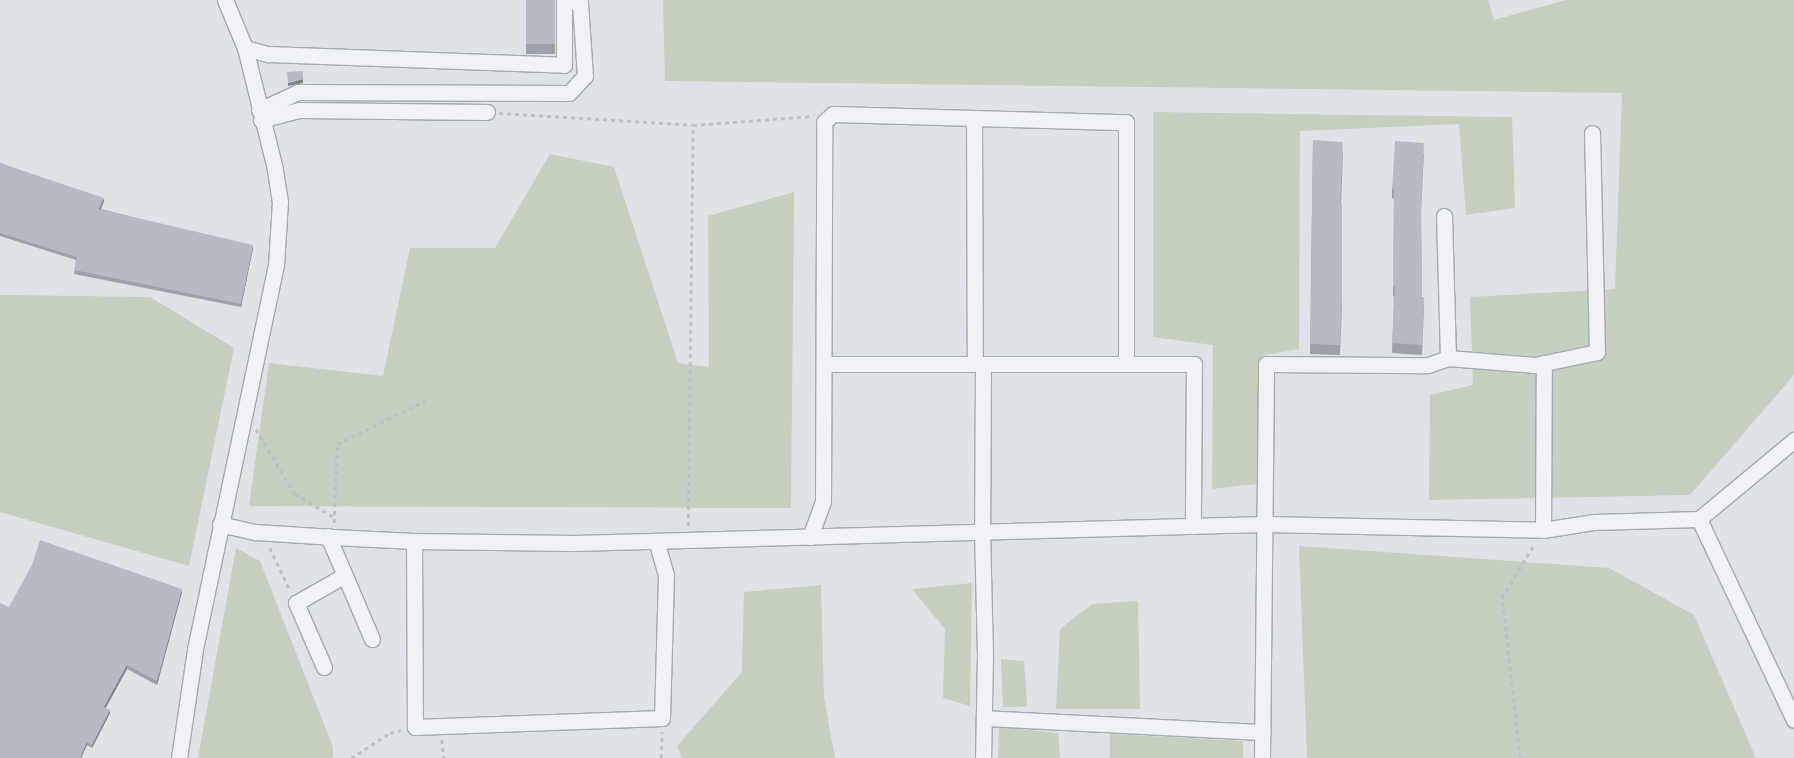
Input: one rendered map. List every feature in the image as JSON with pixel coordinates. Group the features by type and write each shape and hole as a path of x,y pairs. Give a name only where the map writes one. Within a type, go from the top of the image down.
{"street":[{"path":"179,758 195,649 276,265 280,202 274,165 260,115 245,48 225,0"},
{"path":"245,48 268,54 564,65 564,1 580,2 585,76 568,93 298,92 260,115"},
{"path":"260,115 299,110 487,112"},
{"path":"810,537 823,502 825,364 824,122 833,114 1126,122 1126,364"},
{"path":"974,118 985,656 983,758"},
{"path":"1262,758 1266,364 1428,365 1448,358 1536,364 1597,352 1592,133"},
{"path":"1444,216 1448,358"},
{"path":"1543,530 1544,363"},
{"path":"825,364 1194,364 1193,526"},
{"path":"220,524 263,533 331,537 414,541 574,544 1265,524 1543,530 1594,522 1699,519 1794,440"},
{"path":"1699,519 1794,720"},
{"path":"331,537 372,639"},
{"path":"414,541 415,727 662,718 666,575 656,541"},
{"path":"324,667 296,603 345,575"},
{"path":"984,718 1263,732"}],"path":[{"path":"487,112 693,125 833,114"},
{"path":"688,540 693,125"},
{"path":"331,537 334,517 336,444 425,401"},
{"path":"245,409 295,494 334,517"},
{"path":"1520,758 1502,598 1543,530"},
{"path":"263,533 296,603"},
{"path":"661,758 662,718"},
{"path":"351,758 390,732 415,727"}],"green space":[{"path":"663,0 1488,0 1494,20 1566,0 1794,0 1794,375 1690,495 1429,500 1430,395 1473,385 1470,297 1615,289 1622,93 665,81"},
{"path":"1153,112 1512,117 1515,208 1466,215 1459,124 1300,131 1299,349 1261,356 1257,484 1212,489 1213,345 1153,337"},
{"path":"550,154 614,167 678,363 709,367 708,216 794,192 791,508 249,506 269,363 383,376 410,248 495,248"},
{"path":"0,295 150,297 234,348 189,566 0,512"},
{"path":"1299,546 1609,568 1694,615 1756,758 1307,758"},
{"path":"236,548 260,561 333,747 333,758 198,758"},
{"path":"972,583 970,706 943,698 945,629 912,589"},
{"path":"821,585 824,697 835,758 682,758 677,746 742,672 744,592"},
{"path":"1138,601 1140,709 1056,709 1060,629 1092,604"},
{"path":"1001,659 1024,661 1027,707 1003,707"},
{"path":"999,727 1058,733 1060,758 998,758"},
{"path":"1110,734 1243,741 1243,758 1110,758"}],"building":[{"path":"526,0 555,0 555,44 526,44"},
{"path":"303,71 303,79 288,83 287,72"},
{"path":"1313,140 1343,142 1340,205 1342,205 1342,298 1340,345 1310,344"},
{"path":"1395,141 1424,143 1421,204 1422,297 1424,297 1422,345 1392,343 1395,286 1393,286 1394,189 1392,189"},
{"path":"0,163 104,198 99,209 253,245 241,304 74,270 77,257 0,233"},
{"path":"40,540 182,589 157,681 127,665 104,707 110,710 92,745 87,742 80,758 0,758 0,603 9,607 32,565"}]}
